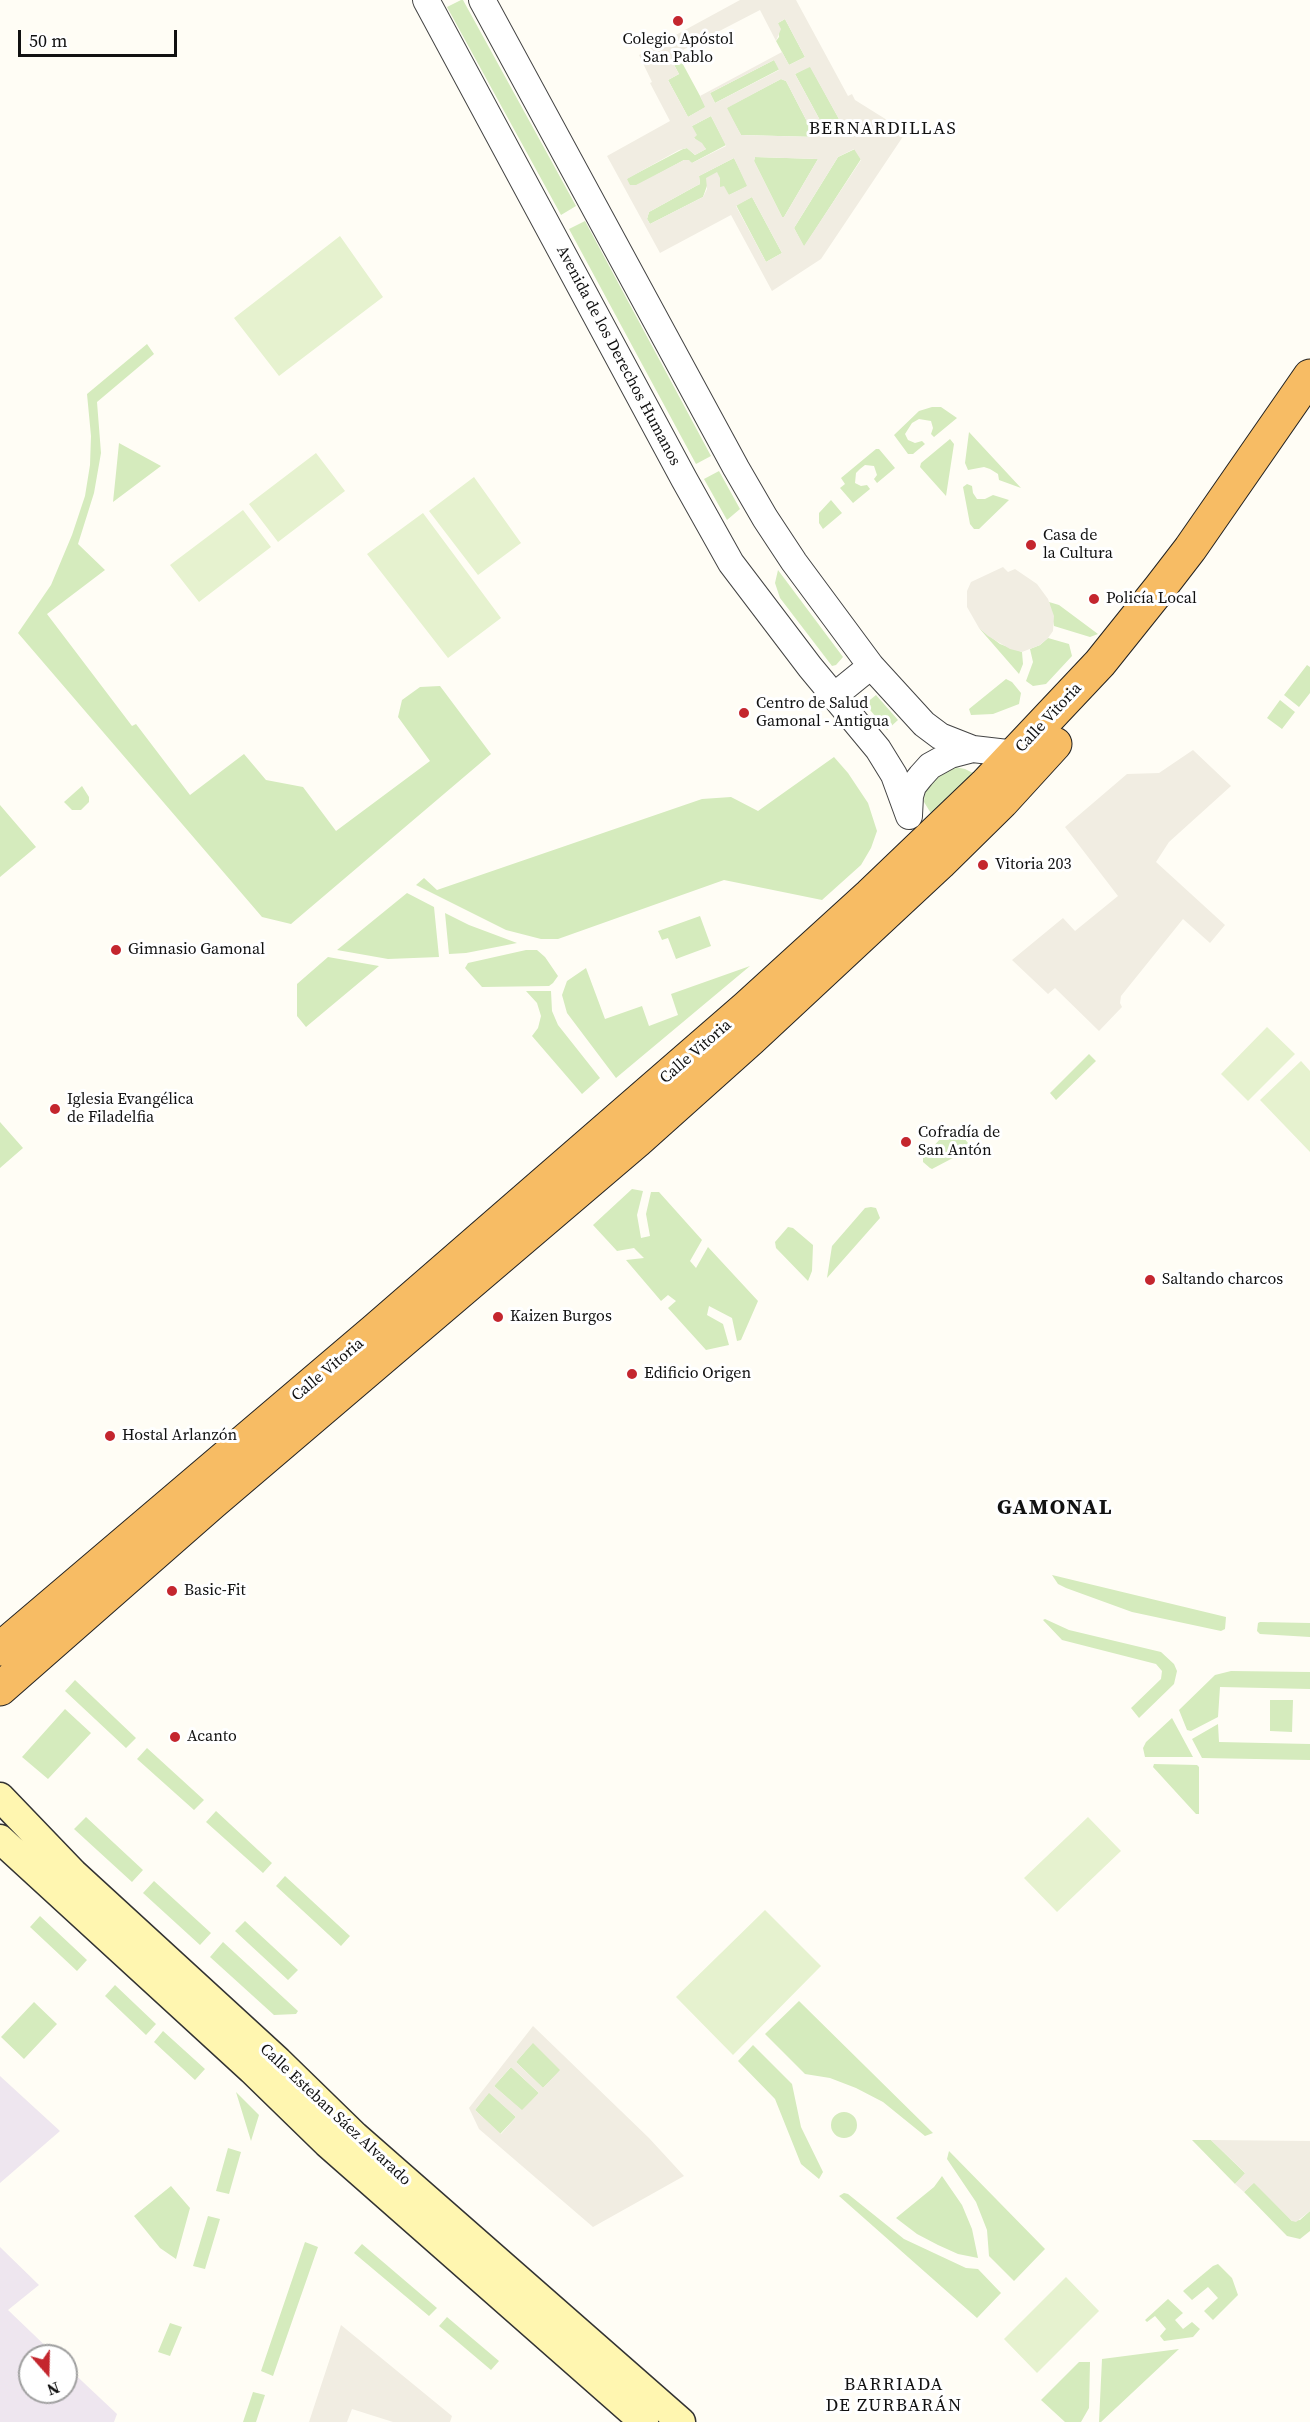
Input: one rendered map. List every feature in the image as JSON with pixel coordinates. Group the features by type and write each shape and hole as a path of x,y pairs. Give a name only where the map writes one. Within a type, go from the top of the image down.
{"highway":[{"name":"Calle Vitoria","path":"0,1689 229,1488 637,1141 751,1039 930,856 1016,754 1100,663 1172,573 1310,376"},
{"name":"Calle Vitoria","path":"0,1649 571,1161 806,954 1002,802 1157,628 1214,553 1310,417"}],"main road":[{"name":"Calle Esteban Sáez Alvarado","path":"0,1797 73,1873 278,2061 355,2136 681,2422"},
{"name":"Calle Esteban Sáez Alvarado","path":"0,1839 252,2070 327,2143 644,2422"}],"street":[{"name":"Avenida de los Derechos Humanos","path":"426,0 694,500 731,563 878,749 894,775 909,816"},
{"name":"Avenida de los Derechos Humanos","path":"482,0 765,518 800,570 872,666 924,724 940,735 973,749 1016,754"},
{"path":"834,696 872,666"},
{"name":"Avenida de los Derechos Humanos","path":"930,856 910,828 910,796 913,786 926,771 950,755 973,749"}],"shaded area":[{"path":"740,0 796,0 848,96 852,94 855,100 887,120 904,135 821,259 772,291 731,215 660,253 607,156 670,121 650,83 652,82 639,55","holes":["760,10 776,41 781,29 778,23 785,19 805,57 789,65 782,52 700,96 705,107 688,117 668,80 679,74 672,61 679,57 677,53","774,60 779,70 715,103 710,93","810,67 845,130 829,137 795,74","781,79 786,81 815,137 741,135 727,108","711,116 726,146 692,163 684,160 636,185 630,185 627,179 679,150 687,148 695,155 706,149 694,138 697,135 692,126","854,149 861,160 804,246 794,228 838,157","755,157 818,159 782,217 754,161","734,158 747,186 729,195 724,186 720,187 717,172 706,178 707,189 703,197 650,224 647,219 649,212 700,184 699,176","752,197 782,253 766,262 736,206"]},
{"path":"1003,567 1008,572 1015,569 1037,584 1048,599 1054,616 1053,631 1048,638 1040,645 1022,652 1010,649 988,636 979,628 967,607 967,591 971,582"},
{"path":"1193,750 1231,786 1169,842 1156,862 1225,925 1210,943 1183,919 1121,996 1122,1007 1099,1031 1055,988 1048,994 1012,960 1063,918 1075,931 1118,896 1065,827 1127,774 1159,773"},
{"path":"533,2026 649,2138 684,2176 593,2227 479,2129 469,2108","holes":["533,2043 560,2070 543,2088 516,2062","511,2067 539,2093 522,2110 494,2086","489,2093 516,2117 501,2134 475,2110"]},
{"path":"0,2076 60,2131 0,2183"},
{"path":"1211,2140 1310,2141 1310,2211 1296,2222 1292,2221 1254,2183 1244,2192 1235,2184 1245,2173"},
{"path":"0,2247 39,2285 8,2310 43,2344 18,2344 18,2404 78,2404 78,2377 117,2414 114,2422 0,2422"},
{"path":"341,2325 452,2416 450,2422 393,2422 352,2409 347,2422 309,2422"}],"green space":[{"path":"461,0 576,206 561,215 447,7"},
{"path":"785,19 805,57 789,65 776,41 779,37 778,23"},
{"path":"679,57 706,107 688,117 668,80 679,74 672,61"},
{"path":"774,60 780,69 715,103 710,93"},
{"path":"810,66 845,130 829,137 795,74"},
{"path":"781,79 786,81 815,137 741,135 726,108"},
{"path":"711,116 726,145 692,163 684,160 636,186 630,186 626,179 683,149 687,148 695,155 706,149 693,137 692,126"},
{"path":"855,149 861,159 804,247 794,228 838,157"},
{"path":"755,157 818,159 784,217 754,161"},
{"path":"734,158 748,186 729,195 708,183 703,197 650,224 647,219 649,212 700,184 699,176"},
{"path":"752,197 782,253 766,262 736,205"},
{"path":"585,221 711,456 696,464 569,229"},
{"path":"340,236 383,297 279,376 234,318"},
{"path":"147,344 154,354 97,402 101,453 94,493 78,544 105,570 47,614 132,726 136,724 190,795 244,754 266,780 303,787 336,831 430,761 398,717 402,700 420,687 440,686 491,754 291,924 262,917 18,633 51,585 85,496 90,465 91,436 87,394"},
{"path":"941,407 957,418 934,437 931,434 933,428 931,421 919,419 912,423 905,434 908,440 915,443 922,441 925,444 913,454 908,454 894,435 919,411"},
{"path":"969,432 1021,488 999,480 998,474 990,469 984,467 968,470 965,463"},
{"path":"950,439 954,444 946,496 920,467 921,463"},
{"path":"119,443 161,466 113,502 116,473"},
{"path":"876,449 879,449 895,468 877,483 874,479 877,475 874,466 865,465 860,469 856,473 855,483 861,486 867,485 870,489 853,503 840,488 845,484 841,478"},
{"path":"316,453 345,491 278,542 249,504"},
{"path":"719,471 740,509 727,520 704,479"},
{"path":"474,477 521,543 478,575 429,511"},
{"path":"967,484 972,486 977,499 985,499 993,495 1009,500 979,529 974,529 970,524 963,487"},
{"path":"831,500 842,513 823,529 819,523 819,513"},
{"path":"243,510 271,547 199,602 170,565"},
{"path":"423,513 501,618 448,658 367,554"},
{"path":"778,570 843,657 836,665 832,666 780,598 775,583"},
{"path":"1049,602 1059,605 1098,634 1090,637 1054,626"},
{"path":"979,628 1000,644 1022,652 1023,664 1019,674"},
{"path":"1048,638 1069,644 1072,656 1046,684 1033,686 1026,681 1033,662 1030,649 1040,645"},
{"path":"1307,665 1310,667 1310,693 1299,707 1284,695"},
{"path":"1006,679 1012,682 1021,693 1019,704 993,714 971,715 969,709"},
{"path":"876,695 898,720 887,730 865,704"},
{"path":"1280,700 1295,712 1282,729 1267,718"},
{"path":"834,757 868,803 877,831 871,848 861,865 822,900 724,880 558,939 541,939 506,930 416,885 424,878 437,890 702,799 731,797 758,811"},
{"path":"955,767 975,774 932,815 924,802 925,787 944,769"},
{"path":"82,786 89,797 89,802 81,810 72,810 64,802"},
{"path":"0,805 36,847 0,877"},
{"path":"407,893 434,907 439,957 388,959 337,950"},
{"path":"445,913 469,925 517,943 449,954"},
{"path":"700,916 711,946 676,959 668,938 662,940 658,931"},
{"path":"526,950 537,950 545,957 558,976 549,986 482,987 465,968 468,963"},
{"path":"328,957 379,966 306,1027 297,1016 297,984"},
{"path":"750,966 616,1078 567,1013 562,995 567,981 586,968 605,1019 642,1006 649,1026 678,1015 671,994"},
{"path":"526,991 551,991 552,1011 558,1025 600,1078 582,1094 532,1036 538,1028 541,1016 537,1003"},
{"path":"1267,1027 1295,1054 1248,1101 1221,1074"},
{"path":"1089,1054 1096,1061 1056,1100 1050,1093"},
{"path":"1301,1061 1310,1071 1310,1152 1260,1100"},
{"path":"0,1122 23,1148 0,1168"},
{"path":"949,1129 963,1137 968,1143 968,1150 932,1169 923,1162 923,1158"},
{"path":"632,1189 643,1191 637,1215 641,1238 650,1236 646,1214 651,1192 659,1192 702,1240 690,1261 696,1268 708,1247 758,1301 741,1340 737,1341 732,1318 709,1306 707,1315 723,1324 729,1345 706,1350 668,1308 676,1301 668,1295 661,1301 626,1260 644,1258 634,1248 617,1251 593,1225"},
{"path":"865,1208 876,1208 880,1218 827,1278 832,1246"},
{"path":"788,1227 793,1228 813,1245 812,1271 808,1281 776,1248 775,1242"},
{"path":"1052,1575 1226,1617 1225,1629 1221,1631 1132,1612 1066,1588 1058,1584"},
{"path":"1043,1620 1069,1630 1161,1652 1174,1664 1177,1671 1174,1684 1139,1718 1131,1708 1161,1679 1162,1671 1156,1664 1062,1640"},
{"path":"1260,1622 1310,1623 1310,1637 1260,1634 1257,1631"},
{"path":"1231,1671 1310,1672 1310,1689 1220,1687 1218,1717 1191,1731 1187,1730 1179,1710 1215,1675"},
{"path":"75,1680 136,1738 126,1748 65,1691"},
{"path":"1270,1700 1293,1700 1292,1732 1270,1731"},
{"path":"65,1709 91,1733 48,1779 22,1757"},
{"path":"1172,1718 1193,1757 1145,1757 1143,1748 1146,1742"},
{"path":"1218,1724 1219,1742 1310,1744 1310,1760 1202,1758 1192,1739"},
{"path":"147,1748 204,1800 194,1810 137,1759"},
{"path":"1154,1764 1197,1765 1199,1767 1199,1814 1196,1814 1153,1767"},
{"path":"216,1811 272,1863 263,1873 206,1822"},
{"path":"86,1817 143,1870 132,1882 74,1829"},
{"path":"1088,1817 1121,1851 1057,1912 1024,1878"},
{"path":"285,1876 350,1936 341,1946 276,1886"},
{"path":"154,1881 211,1933 200,1945 143,1893"},
{"path":"765,1910 821,1966 733,2055 676,1997"},
{"path":"40,1916 87,1960 77,1971 30,1927"},
{"path":"245,1921 298,1970 288,1980 235,1931"},
{"path":"223,1942 298,2011 296,2014 274,2015 210,1957"},
{"path":"115,1985 156,2024 146,2035 105,1996"},
{"path":"799,2001 933,2133 925,2136 883,2102 856,2088 830,2078 805,2074 765,2034"},
{"path":"34,2002 57,2024 24,2059 1,2037"},
{"path":"163,2031 205,2069 195,2080 154,2042"},
{"path":"533,2042 561,2070 543,2088 516,2062"},
{"path":"753,2045 792,2084 801,2127 823,2172 819,2179 801,2164 775,2099 738,2061"},
{"path":"511,2067 539,2093 522,2111 494,2086"},
{"path":"236,2092 259,2115 251,2141"},
{"path":"489,2092 516,2117 500,2134 475,2110"},
{"path":"844,2112 853,2116 857,2125 853,2134 844,2138 835,2134 831,2125 835,2116"},
{"path":"1192,2140 1211,2140 1246,2174 1235,2184"},
{"path":"228,2148 241,2152 229,2194 216,2191"},
{"path":"949,2151 1045,2249 1014,2281 989,2256 987,2230 976,2202 947,2159"},
{"path":"942,2176 962,2205 972,2229 978,2258 958,2254 938,2245 917,2234 896,2218 934,2187"},
{"path":"1254,2182 1292,2221 1300,2220 1310,2211 1310,2231 1300,2239 1287,2236 1244,2192"},
{"path":"171,2186 190,2208 176,2259 160,2248 134,2216"},
{"path":"844,2193 904,2239 966,2268 978,2269 1001,2293 977,2318 839,2196"},
{"path":"208,2216 220,2219 205,2269 193,2266"},
{"path":"305,2242 318,2247 273,2376 261,2371"},
{"path":"362,2244 437,2308 429,2316 354,2253"},
{"path":"1218,2264 1232,2278 1238,2295 1213,2320 1204,2311 1218,2298 1208,2287 1192,2300 1183,2291"},
{"path":"1066,2277 1099,2311 1037,2373 1004,2339"},
{"path":"1168,2299 1183,2313 1175,2320 1183,2329 1192,2322 1200,2329 1193,2337 1164,2341 1160,2336 1166,2329 1155,2316 1147,2322 1145,2320"},
{"path":"447,2317 499,2361 491,2370 439,2326"},
{"path":"170,2323 182,2327 170,2356 158,2352"},
{"path":"1179,2349 1101,2422 1099,2422 1102,2359"},
{"path":"1079,2362 1090,2362 1089,2408 1081,2422 1065,2422 1041,2400"},
{"path":"253,2392 265,2395 256,2422 243,2422"}],"place":[{"name":"Colegio Apóstol San Pablo","path":"678,21"},
{"name":"Casa de la Cultura","path":"1031,545"},
{"name":"Policía Local","path":"1094,599"},
{"name":"Centro de Salud Gamonal - Antigua","path":"744,713"},
{"name":"Vitoria 203","path":"983,865"},
{"name":"Gimnasio Gamonal","path":"116,950"},
{"name":"Iglesia Evangélica de Filadelfia","path":"55,1109"},
{"name":"Cofradía de San Antón","path":"906,1142"},
{"name":"Saltando charcos","path":"1150,1280"},
{"name":"Kaizen Burgos","path":"498,1317"},
{"name":"Edificio Origen","path":"632,1374"},
{"name":"Hostal Arlanzón","path":"110,1436"},
{"name":"Basic-Fit","path":"172,1591"},
{"name":"Acanto","path":"175,1737"}],"district":[{"name":"BERNARDILLAS","path":"883,129"},
{"name":"GAMONAL","path":"1055,1508"},
{"name":"BARRIADA DE ZURBARÁN","path":"894,2395"}]}
